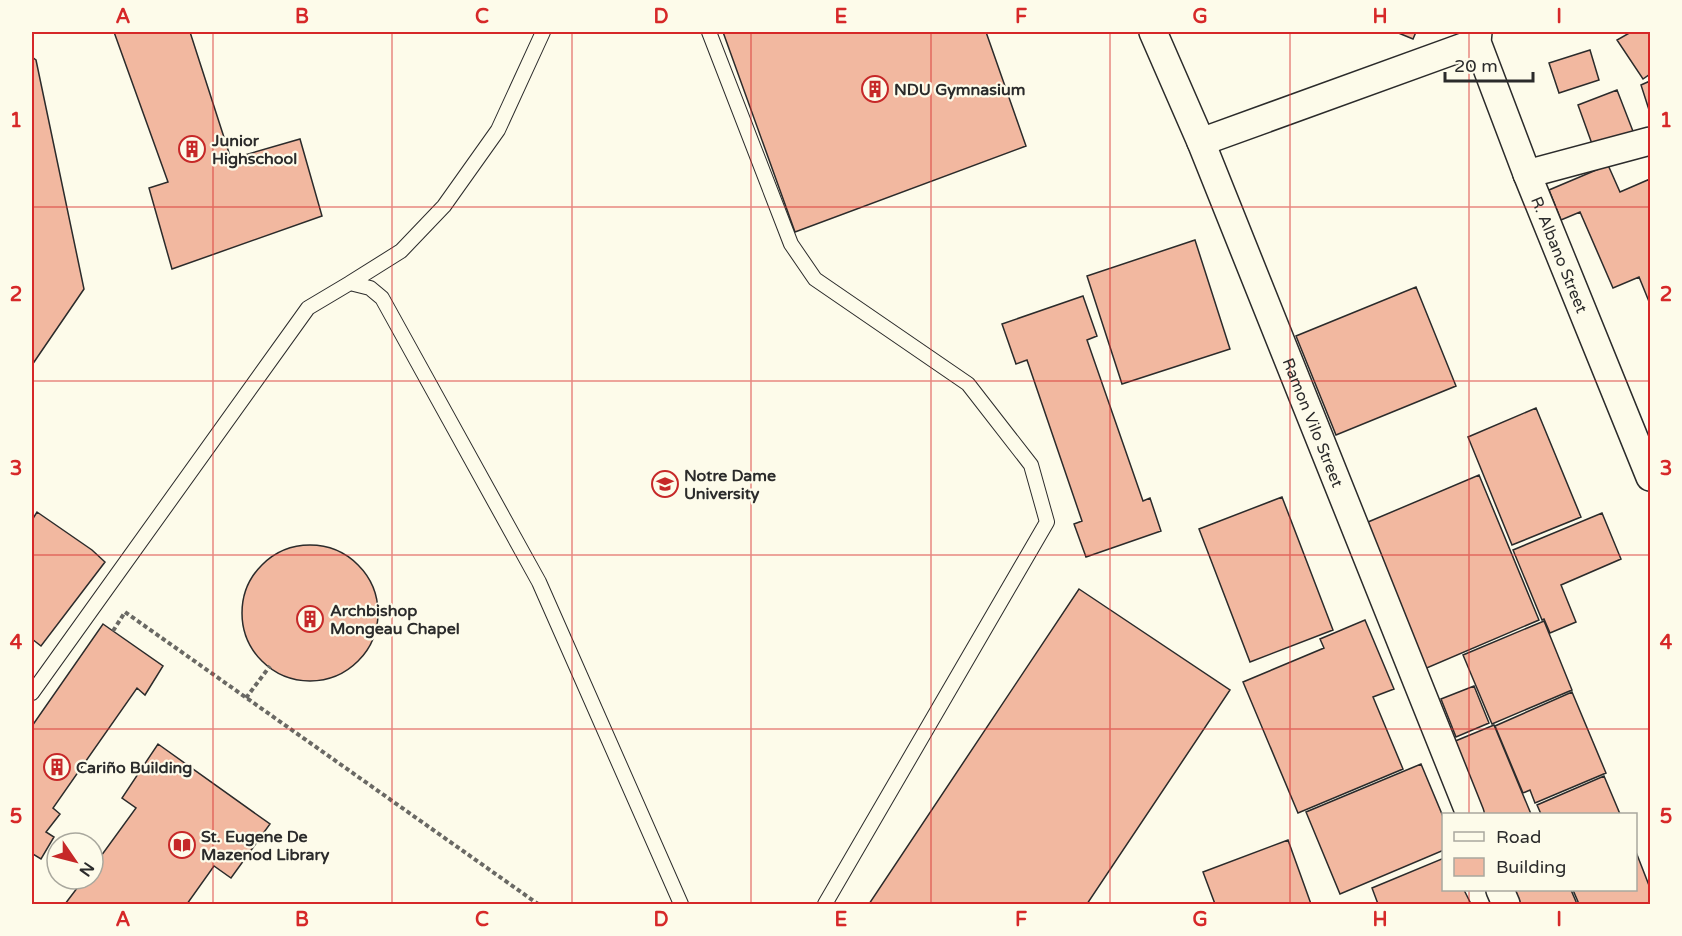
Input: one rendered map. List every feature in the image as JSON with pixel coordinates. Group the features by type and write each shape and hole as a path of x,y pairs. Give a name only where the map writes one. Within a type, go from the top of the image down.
{"street":[{"name":"Ramon Vilo Street","path":"1153,32 1201,142 1470,813"},
{"path":"1201,142 1478,37"},
{"name":"R. Albano Street","path":"1478,37 1527,174 1650,477"},
{"path":"1527,174 1650,141"}],"lane":[{"path":"32,693 308,309 401,251 444,206 498,130 543,32"},
{"path":"709,32 791,244 815,279 968,384 1031,465 1047,522 825,904"},
{"path":"350,283 370,288 382,298 539,582 681,904"}],"path":[{"path":"113,631 125,612 538,904"},
{"path":"246,698 270,666"}],"building":[{"name":"Junior Highschool","path":"114,32 190,32 231,159 300,139 322,216 172,269 149,188 168,182"},
{"name":"NDU Gymnasium","path":"723,32 986,32 1026,146 795,232"},
{"path":"1396,32 1416,32 1413,39"},
{"path":"1631,32 1650,32 1650,74 1643,79 1617,40"},
{"path":"1590,50 1599,80 1559,93 1549,63"},
{"path":"32,57 36,60 84,289 32,365"},
{"path":"1650,81 1650,113 1641,85"},
{"path":"1617,90 1636,139 1596,155 1578,105"},
{"path":"1608,165 1620,192 1650,179 1650,304 1639,277 1613,288 1580,212 1561,220 1549,190"},
{"path":"1195,240 1230,349 1122,384 1087,276"},
{"path":"1416,287 1456,386 1336,435 1296,336"},
{"path":"1083,296 1097,336 1087,340 1143,501 1150,498 1161,531 1086,557 1074,524 1082,521 1027,360 1016,364 1002,324"},
{"path":"1536,408 1581,517 1512,545 1468,437"},
{"path":"1479,475 1539,620 1422,670 1361,525"},
{"path":"1282,497 1333,630 1250,662 1199,529"},
{"path":"37,512 92,550 105,562 41,646 32,639 32,520"},
{"path":"1602,513 1621,559 1561,585 1576,622 1550,633 1544,619 1542,620 1513,550"},
{"name":"Archbishop Mongeau Chapel","path":"310,545 336,551 358,565 372,587 378,613 372,639 358,661 336,675 310,681 284,675 262,661 248,639 242,613 248,587 262,565 284,551"},
{"path":"1079,589 1230,690 1087,904 869,904"},
{"path":"1365,620 1394,689 1373,697 1403,769 1298,813 1243,682 1324,648 1320,639"},
{"path":"1544,621 1572,690 1492,724 1463,655"},
{"name":"Cariño Building","path":"103,624 163,666 145,695 137,688 53,808 60,814 45,831 45,852 41,859 33,854 32,856 32,726"},
{"path":"1474,686 1489,723 1456,737 1441,699"},
{"path":"1572,692 1606,773 1535,803 1530,790 1523,793 1495,726"},
{"path":"1494,725 1531,813 1483,813 1453,742"},
{"name":"St. Eugene De Mazenod Library","path":"158,744 270,824 231,878 214,866 187,904 65,904 75,891 105,891 105,851 136,808 122,798"},
{"path":"1421,764 1442,814 1442,851 1340,894 1306,812"},
{"path":"1604,776 1620,813 1541,813 1537,805"},
{"path":"1288,840 1311,904 1215,904 1203,872"},
{"path":"1637,855 1650,888 1650,904 1579,904 1573,891 1637,891"},
{"path":"1442,859 1442,891 1464,891 1471,904 1378,904 1372,888"},
{"path":"1512,891 1571,891 1577,904 1518,904"}],"place":[{"name":"NDU Gymnasium","path":"875,89"},
{"name":"Junior Highschool","path":"192,149"},
{"name":"Notre Dame University","path":"665,484"},
{"name":"Archbishop Mongeau Chapel","path":"310,619"},
{"name":"Cariño Building","path":"57,767"},
{"name":"St. Eugene De Mazenod Library","path":"182,845"}]}
